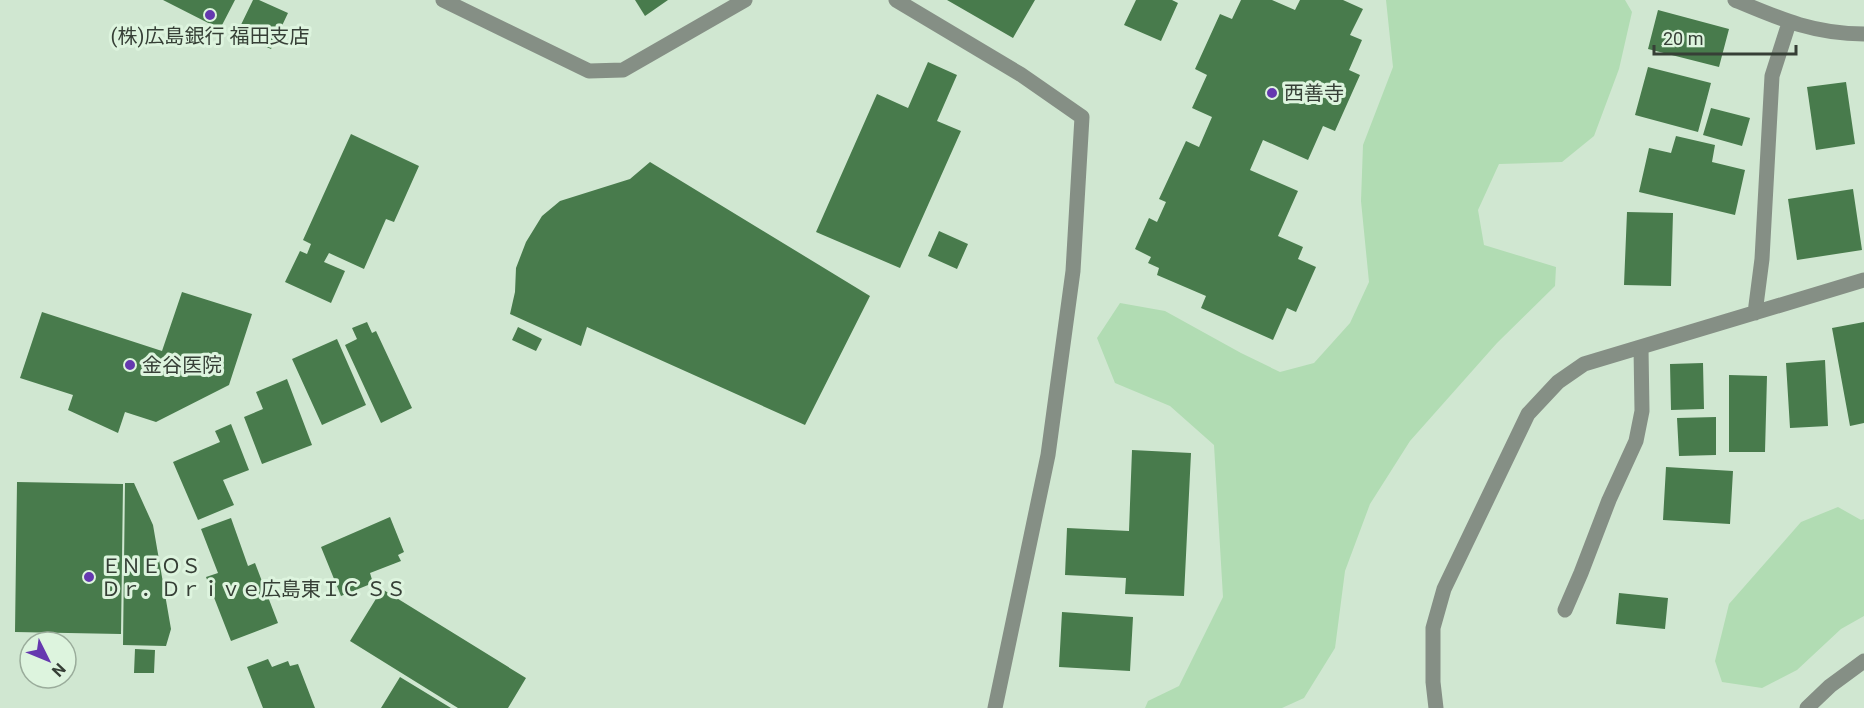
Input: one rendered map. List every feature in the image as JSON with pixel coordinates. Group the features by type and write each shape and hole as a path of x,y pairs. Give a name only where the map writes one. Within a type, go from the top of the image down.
{"street":[{"path":"443,0 589,71 623,70 745,0"},
{"path":"896,0 1020,74 1082,117 1073,271 1048,455 995,708"},
{"path":"1735,0 1789,23 1842,34 1864,34"},
{"path":"1755,313 1762,260 1772,76 1789,23"},
{"path":"1436,708 1433,682 1433,628 1444,590 1528,414 1558,382 1584,364 1864,280"},
{"path":"1564,610 1636,441 1642,411 1641,348"},
{"path":"1807,708 1830,686 1864,661"}],"green space":[{"path":"1386,0 1625,0 1632,12 1619,69 1594,136 1562,162 1499,164 1478,210 1484,245 1556,267 1555,286 1497,343 1410,441 1370,504 1345,571 1335,648 1304,698 1282,708 1145,708 1148,701 1179,686 1223,597 1214,445 1170,406 1115,383 1097,338 1120,303 1165,311 1280,372 1314,363 1350,323 1369,282 1361,201 1363,145 1393,67"},
{"path":"1838,507 1861,520 1864,519 1864,616 1841,629 1797,670 1762,688 1722,682 1715,661 1729,604 1801,522"}],"building":[{"name":"(株)広島銀行 福田支店","path":"163,0 235,0 220,29"},
{"path":"253,0 259,0 288,13 271,49 237,33"},
{"path":"635,0 668,0 645,16"},
{"path":"947,0 1035,0 1013,38"},
{"path":"1136,0 1172,0 1178,3 1161,41 1124,25"},
{"path":"1241,0 1272,0 1295,10 1300,0 1343,0 1363,9 1350,35 1362,40 1349,70 1360,75 1335,131 1323,126 1308,160 1263,140 1250,170 1298,191 1278,236 1303,247 1298,259 1316,267 1296,312 1287,308 1273,340 1201,308 1206,296 1157,275 1159,268 1148,263 1151,257 1135,249 1149,218 1157,222 1166,202 1159,199 1186,141 1199,147 1212,117 1192,108 1207,75 1195,69 1220,14 1232,19"},
{"path":"1658,10 1729,29 1719,67 1648,49"},
{"path":"928,62 957,75 937,121 961,131 900,268 816,232 877,94 908,108"},
{"path":"1648,67 1711,83 1698,132 1635,115"},
{"path":"1846,82 1855,144 1816,150 1807,87"},
{"path":"1711,108 1750,118 1742,146 1703,135"},
{"path":"351,134 419,166 394,222 386,219 364,269 329,253 324,262 345,271 331,303 285,282 300,251 307,254 311,244 303,240"},
{"path":"1676,136 1715,145 1712,162 1745,170 1735,215 1639,192 1649,148 1671,153"},
{"path":"650,162 870,296 805,425 587,327 581,346 510,314 515,292 516,268 526,242 542,216 560,201 630,179"},
{"path":"1853,189 1862,250 1797,260 1788,199"},
{"path":"1627,212 1673,213 1671,286 1624,285"},
{"path":"939,231 968,244 957,269 928,256"},
{"name":"金谷医院","path":"182,292 252,314 229,385 156,422 125,412 118,433 68,410 73,395 20,378 42,312 162,351"},
{"path":"367,322 372,333 376,331 412,408 381,423 345,345 357,339 352,328"},
{"path":"1864,322 1864,423 1850,426 1832,328"},
{"path":"518,327 542,339 536,351 512,340"},
{"path":"337,339 366,405 322,425 292,359"},
{"path":"1825,360 1828,426 1790,428 1786,363"},
{"path":"1703,363 1704,409 1671,410 1670,364"},
{"path":"1729,375 1767,376 1765,452 1729,452"},
{"path":"287,379 312,445 262,464 244,417 263,409 256,392"},
{"path":"1716,417 1716,455 1679,456 1677,418"},
{"path":"231,424 249,470 223,480 234,505 198,520 173,462 220,442 215,431"},
{"path":"1132,450 1191,453 1184,596 1125,594 1126,578 1065,575 1067,528 1129,531"},
{"path":"1666,467 1733,471 1730,524 1663,520"},
{"path":"17,482 123,484 121,634 78,633 78,630 18,630 15,632"},
{"path":"125,483 134,483 153,525 171,629 166,646 123,645"},
{"path":"390,517 404,552 398,555 401,561 370,573 373,583 341,596 321,547"},
{"path":"231,518 248,566 255,563 278,623 231,641 206,577 218,573 201,529"},
{"path":"382,589 526,678 508,708 458,708 350,641"},
{"path":"1619,593 1668,598 1665,629 1616,624"},
{"path":"1062,612 1133,617 1130,671 1059,667"},
{"path":"135,649 155,650 154,673 134,673"},
{"path":"268,659 272,667 288,661 290,666 298,664 315,708 263,708 247,667"},
{"path":"400,677 451,708 381,708"}],"place":[{"name":"(株)広島銀行 福田支店","path":"210,15"},
{"name":"西善寺","path":"1272,93"},
{"name":"金谷医院","path":"130,365"},
{"name":"ＥＮＥＯＳ Ｄｒ．Ｄｒｉｖｅ広島東ＩＣ ＳＳ","path":"89,577"}]}
